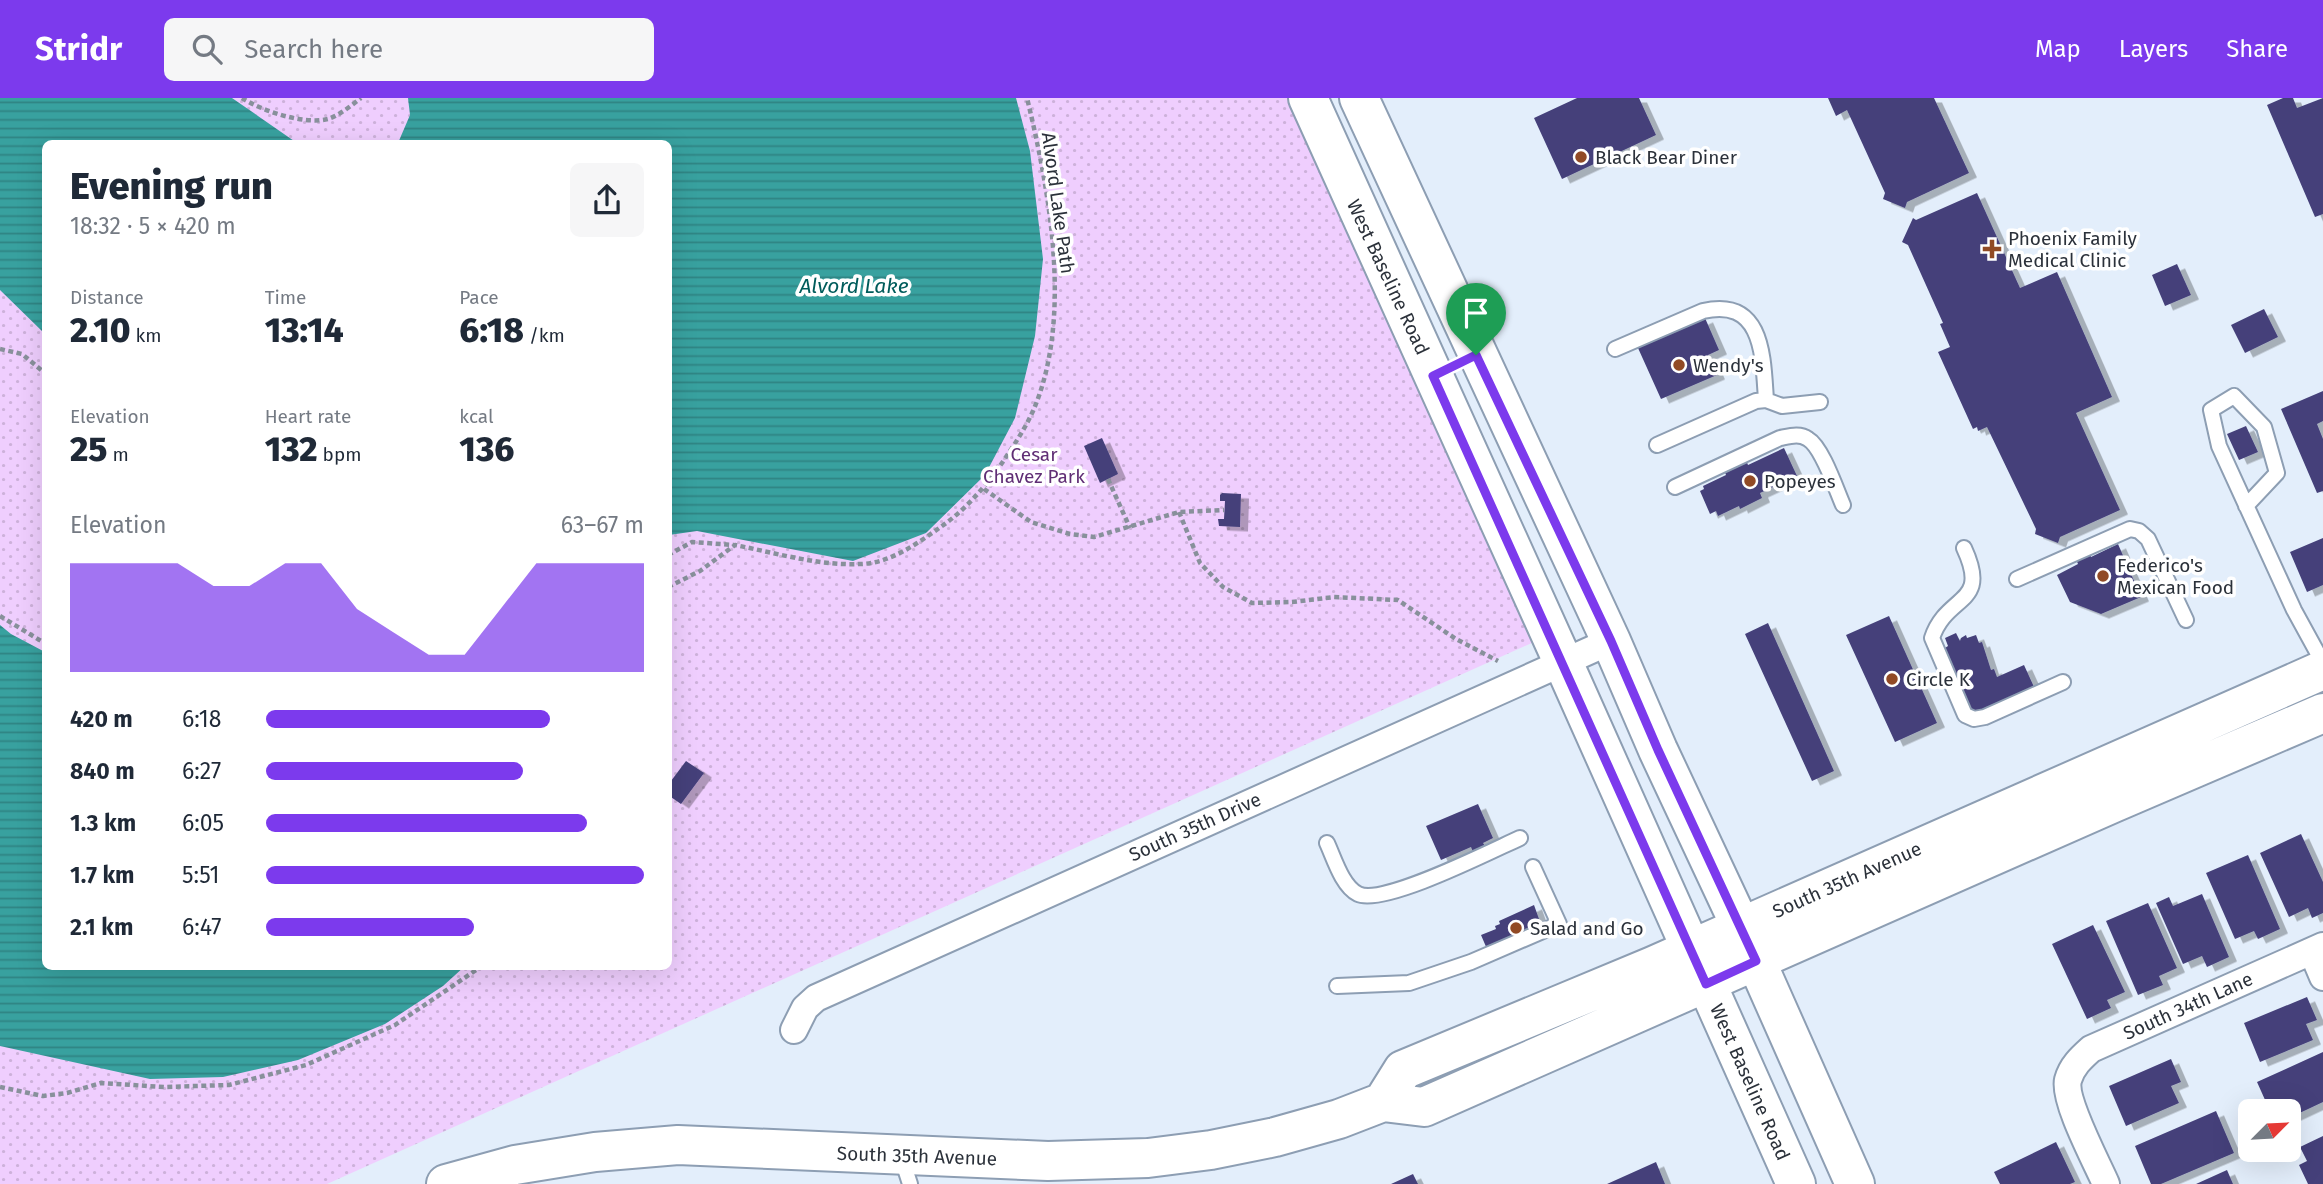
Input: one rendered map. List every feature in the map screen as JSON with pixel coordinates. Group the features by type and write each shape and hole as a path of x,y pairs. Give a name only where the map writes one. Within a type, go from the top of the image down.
{"main road":[{"name":"West Baseline Road","path":"1308,98 1796,1184"},
{"path":"1359,98 1611,641 1855,1184"},
{"path":"1433,376 1476,355"},
{"name":"South 35th Avenue","path":"1383,1102 1403,1070 1691,949 2323,670"},
{"path":"2270,693 2284,730"},
{"name":"South 35th Avenue","path":"446,1184 515,1166 595,1152 678,1145 905,1170 1148,1158 1211,1150 1275,1137 1339,1119 1383,1102 1424,1107 2323,713"}],"street":[{"name":"South 35th Drive","path":"794,1030 805,1008 816,998 1611,641"},
{"path":"2317,949 2323,977"},
{"name":"South 34th Lane","path":"2106,1184 2071,1104 2067,1082 2076,1063 2091,1049 2317,949"}],"lane":[{"path":"1615,349 1713,308 1742,313 1752,323 1759,343 1766,400"},
{"path":"2246,506 2277,473 2264,426 2234,396 2211,410 2219,446 2246,506 2294,610 2323,663"},
{"path":"1657,445 1747,405 1766,400 1782,406 1820,402"},
{"path":"1675,487 1780,438 1795,435 1808,438 1816,446 1843,505"},
{"path":"2017,579 2111,536 2130,529 2139,531 2148,539 2186,620"},
{"path":"1964,548 1972,567 1974,582 1969,593 1937,624 1932,638 1965,715 1974,719 1985,717 2063,682"},
{"path":"1327,843 1348,886 1357,894 1367,896 1415,885 1520,838"},
{"path":"1337,986 1409,983 1471,962 1559,924 1533,867"}],"path":[{"path":"242,98 256,107 302,120 328,119 361,98"},
{"name":"Alvord Lake Path","path":"672,553 692,542 735,545 816,561 862,564 888,558 914,546 956,517 984,489 1016,443 1033,410 1046,368 1052,326 1055,283 1050,222 1041,160 1027,98"},
{"path":"0,349 22,354 42,371"},
{"path":"1108,479 1130,528"},
{"path":"984,489 1031,522 1070,534 1094,537 1179,512 1224,510"},
{"path":"1179,512 1200,563 1223,587 1252,603 1334,597 1398,600 1456,639 1498,661"},
{"path":"672,585 700,571 735,545"},
{"path":"0,615 42,641"},
{"path":"0,1087 43,1096 66,1093 101,1083 163,1087 229,1085 306,1065 395,1025 476,970"}],"green space":[{"name":"Cesar Chavez Park","path":"0,98 1291,98 1534,642 327,1184 0,1184"}],"water":[{"path":"0,98 232,98 293,140 42,140 42,331 0,290"},
{"name":"Alvord Lake","path":"408,98 1016,98 1030,151 1043,259 1035,336 1015,418 985,475 926,533 853,561 697,531 672,535 672,140 399,140 410,115"},
{"path":"0,625 42,650 42,970 461,970 443,986 385,1024 298,1060 223,1077 150,1079 0,1046"}],"building":[{"name":"Black Bear Diner","path":"1577,98 1639,98 1656,135 1562,179 1534,118"},
{"path":"1828,98 1934,98 1969,173 1907,202 1905,208 1883,199 1885,193 1847,110 1836,116"},
{"path":"2283,98 2293,98 2297,108 2323,98 2323,214 2315,217 2267,105"},
{"path":"1977,193 2020,288 2057,272 2112,397 2076,413 2120,510 2060,537 2058,543 2035,534 2036,529 1987,427 1978,431 1977,427 1973,429 1938,352 1950,347 1940,324 1943,323 1908,245 1902,242 1913,218 1916,220"},
{"path":"2177,264 2191,295 2165,306 2152,275"},
{"path":"2264,309 2278,337 2245,353 2231,325"},
{"name":"Wendy's","path":"1705,318 1719,350 1708,355 1717,375 1661,399 1638,348"},
{"path":"2323,391 2323,421 2317,424 2323,439 2323,491 2317,493 2281,409"},
{"path":"2246,426 2258,452 2239,460 2227,434"},
{"path":"1102,438 1118,474 1100,483 1084,446"},
{"name":"Popeyes","path":"1784,448 1797,476 1760,493 1762,498 1740,509 1739,506 1718,516 1716,511 1710,514 1700,491 1704,489 1703,486 1726,475 1724,470 1746,460 1748,465"},
{"path":"1222,493 1241,494 1240,527 1219,526 1218,519 1224,519 1225,501 1220,501"},
{"path":"2323,538 2323,585 2307,592 2290,552"},
{"name":"Federico's Mexican Food","path":"2118,544 2141,597 2101,614 2070,602 2057,575 2078,564 2075,557 2089,551 2091,557"},
{"name":"Circle K","path":"1889,616 1937,723 1895,742 1846,635"},
{"path":"1768,623 1834,771 1812,781 1745,634"},
{"path":"1956,633 1960,641 1966,635 1967,638 1976,635 1979,643 1982,642 1991,670 1994,669 1997,677 2024,665 2034,687 1993,705 1989,710 1988,707 1972,714 1951,674 1955,672 1945,648 1948,646 1945,638"},
{"path":"686,761 704,773 681,804 672,798 672,780"},
{"path":"1478,804 1493,838 1473,852 1471,847 1441,860 1426,826"},
{"path":"2301,834 2323,882 2323,913 2312,918 2308,908 2289,917 2260,853"},
{"path":"2248,855 2280,929 2258,939 2254,931 2235,939 2206,873"},
{"path":"2202,894 2229,957 2207,967 2202,956 2183,964 2156,903 2169,897 2173,906"},
{"path":"2148,903 2177,968 2159,976 2163,985 2138,995 2106,921"},
{"name":"Salad and Go","path":"1534,905 1540,927 1487,949 1481,935 1496,929 1499,921"},
{"path":"2093,925 2125,992 2107,1000 2111,1008 2087,1019 2052,944"},
{"path":"2307,997 2317,1020 2306,1024 2313,1040 2260,1062 2244,1023"},
{"path":"2323,1052 2323,1102 2301,1112 2301,1099 2265,1099 2257,1082"},
{"path":"2171,1059 2181,1082 2171,1086 2179,1103 2126,1126 2109,1086"},
{"path":"2216,1111 2234,1153 2161,1184 2151,1184 2135,1146"},
{"path":"2323,1136 2323,1184 2308,1184 2299,1165 2307,1161 2301,1147"},
{"path":"2056,1142 2075,1182 2000,1184 1994,1172"},
{"path":"1656,1162 1665,1184 1607,1184"},
{"path":"2227,1170 2233,1184 2196,1184"},
{"path":"1413,1174 1418,1184 1391,1184"}],"place":[{"name":"Black Bear Diner","path":"1581,157"},
{"name":"Phoenix Family Medical Clinic","path":"1992,249"},
{"name":"Wendy's","path":"1679,365"},
{"name":"Popeyes","path":"1750,481"},
{"name":"Federico's Mexican Food","path":"2103,576"},
{"name":"Circle K","path":"1892,679"},
{"name":"Salad and Go","path":"1516,928"}],"route":[{"path":"1476,355 1611,641 1658,750 1756,961 1706,984 1433,376 1476,355"}]}
